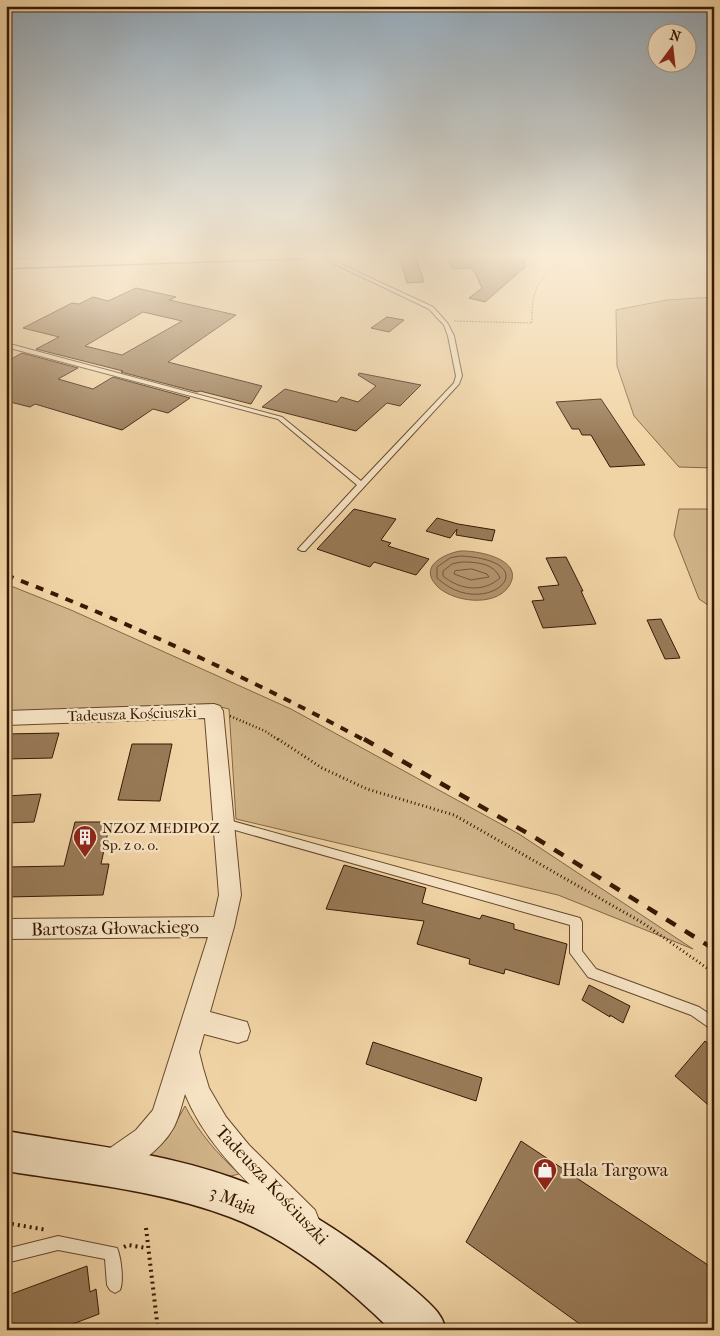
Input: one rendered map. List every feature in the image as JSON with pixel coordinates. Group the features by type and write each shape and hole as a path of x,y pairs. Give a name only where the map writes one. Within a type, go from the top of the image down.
{"street":[{"name":"Tadeusza Kościuszki","path":"6,718 214,711 230,895 223,926 168,1108 160,1124 146,1140 105,1168"},
{"name":"Bartosza Głowackiego","path":"6,929 223,926"},
{"path":"196,1020 238,1032"},
{"name":"Tadeusza Kościuszki","path":"186,1052 199,1096 224,1136 342,1259"},
{"name":"3 Maja","path":"6,1151 169,1180 222,1194 293,1227 342,1259 424,1330"}],"lane":[{"path":"302,549 457,383 459,376 451,336 438,316"},
{"path":"6,345 280,418 361,484"},
{"path":"225,823 576,922 576,953 592,973 695,1011 714,1025"},
{"path":"6,1256 58,1243 112,1252 114,1285"}],"path":[{"path":"442,321 532,323 531,316"},
{"path":"214,711 265,730 322,768 367,789 454,815 643,923 714,973"},
{"path":"6,1223 52,1231"},
{"path":"146,1228 158,1330"},
{"path":"128,1245 147,1248"}],"shaded area":[{"path":"616,316 714,316 714,468 679,467 634,416 617,366"},
{"path":"679,509 714,509 714,609 699,599 674,535"},
{"path":"6,584 71,610 291,709 519,834 693,949 558,895 236,819 229,709 208,704 6,713"},
{"path":"185,1106 209,1142 239,1174 231,1176 146,1159 167,1139"}],"water":[{"path":"460,551 477,552 497,558 505,563 511,569 512,577 509,586 494,598 484,600 462,599 443,591 431,578 430,572 432,567 441,558"}],"building":[{"path":"46,316 136,316 85,346 122,355 182,321 162,316 234,316 168,362 262,386 251,404 200,391 197,392 36,349 59,337 23,328"},
{"path":"387,317 404,320 389,332 371,328"},
{"path":"22,353 78,368 58,379 93,389 113,377 190,398 168,413 153,409 122,430 35,404 30,407 6,401 6,362"},
{"path":"359,373 421,385 400,406 387,403 356,431 262,407 285,389 337,402 341,397 358,402 376,386 358,375"},
{"path":"601,399 645,465 610,467 591,435 582,435 579,429 572,429 556,402"},
{"path":"354,509 396,519 381,540 391,543 388,546 429,559 416,575 374,562 370,567 317,549"},
{"path":"437,518 458,524 495,530 492,541 456,535 457,529 450,538 426,531"},
{"path":"566,557 583,591 581,591 596,624 543,628 532,601 544,600 538,587 559,585 546,558"},
{"path":"661,619 680,658 665,659 647,620"},
{"path":"59,733 52,758 6,759 6,734"},
{"path":"132,744 172,744 160,801 118,800"},
{"path":"41,794 34,822 6,823 6,796"},
{"name":"NZOZ MEDIPOZ Sp. z o. o.","path":"75,822 110,822 101,864 109,864 103,895 6,897 6,867 64,866"},
{"path":"344,865 426,888 422,903 480,919 482,915 514,924 514,929 567,944 559,985 505,969 504,974 469,964 470,959 417,944 424,921 326,909"},
{"path":"589,985 630,1006 623,1023 582,1000"},
{"path":"705,1041 714,1049 714,1110 675,1076"},
{"path":"373,1042 482,1078 476,1101 366,1064"},
{"name":"Hala Targowa","path":"521,1141 714,1269 714,1330 588,1330 466,1242"},
{"path":"87,1266 90,1292 96,1289 99,1314 57,1330 6,1330 6,1296"}],"railway":[{"path":"6,575 98,612 189,652 278,695 366,741"},
{"path":"364,739 534,837 714,949"}],"place":[{"name":"NZOZ MEDIPOZ Sp. z o. o.","path":"85,858"},
{"name":"Hala Targowa","path":"545,1191"}]}
